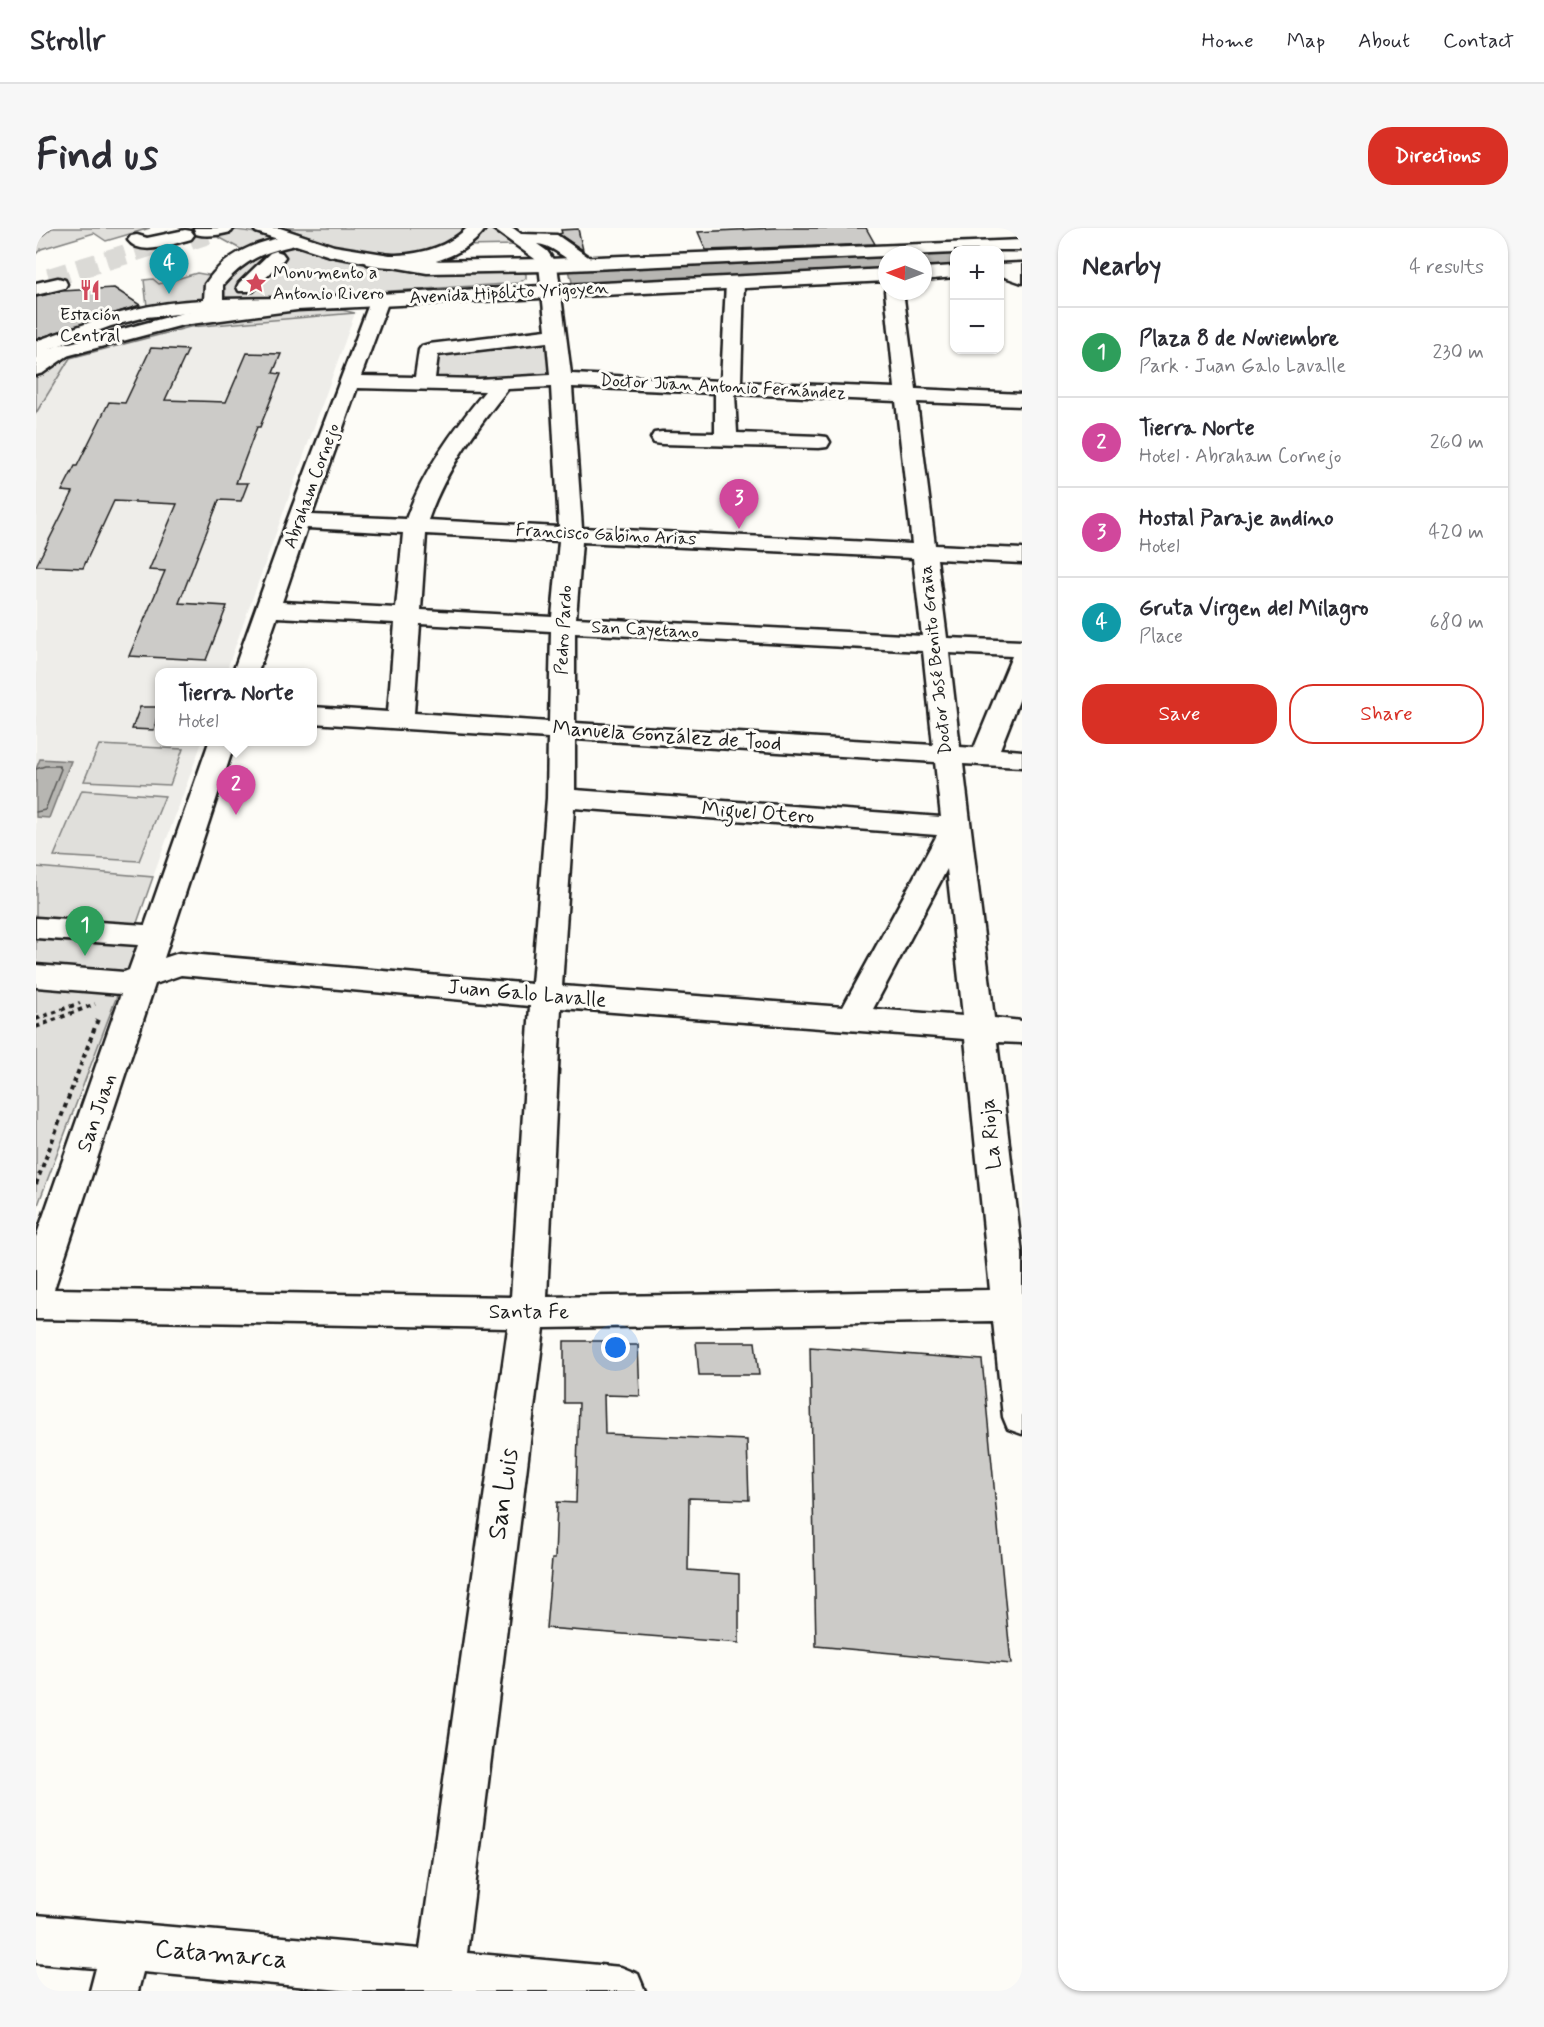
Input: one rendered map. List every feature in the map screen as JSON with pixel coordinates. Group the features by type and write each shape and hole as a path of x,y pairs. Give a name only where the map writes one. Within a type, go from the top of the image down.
{"main road":[{"name":"Avenida Hipólito Yrigoyen","path":"262,228 293,240 373,260 427,267 548,265 1022,245"},
{"path":"373,260 410,261 430,258 454,245 477,228"},
{"path":"501,228 541,255 548,265"},
{"path":"141,250 173,248 193,234"},
{"path":"517,239 545,237 551,239 588,263"},
{"path":"213,302 214,284 245,254 259,247 293,240"},
{"path":"246,287 276,257"},
{"name":"Pedro Pardo","path":"546,996 561,798 563,626 571,533 561,380 553,291 548,265"},
{"path":"1004,270 1022,269"},
{"path":"1004,271 1022,277"},
{"path":"932,273 950,272"},
{"name":"Avenida Hipólito Yrigoyen","path":"36,358 142,328 183,319 297,304 878,275"},
{"path":"726,440 725,394 732,379 735,283"},
{"name":"Abraham Cornejo","path":"247,668 298,520 379,300"},
{"name":"Doctor José Benito Graña","path":"895,300 980,1030"},
{"path":"36,348 118,318 146,311 214,306 297,304"},
{"path":"423,383 429,350 556,335"},
{"name":"Avenida Hipólito Yrigoyen","path":"36,369 63,350"},
{"name":"Doctor Juan Antonio Fernández","path":"350,382 502,384 561,380 1022,400"},
{"path":"400,720 415,525 422,502 446,455 461,433 502,384"},
{"path":"662,438 819,442"},
{"name":"Francisco Gabino Arias","path":"298,520 1022,556"},
{"name":"San Cayetano","path":"268,609 1022,650"},
{"path":"984,757 1022,660"},
{"name":"Manuela González de Tood","path":"317,715 1022,759"},
{"path":"36,928 158,936 220,746"},
{"name":"Miguel Otero","path":"561,798 955,827"},
{"path":"852,1019 955,827"},
{"name":"San Juan","path":"36,1289 158,936"},
{"name":"Juan Galo Lavalle","path":"36,976 125,983 179,964 546,996 1022,1032"},
{"name":"San Luis","path":"439,1983 528,1313 546,996"},
{"name":"La Rioja","path":"980,1030 1016,1305 1022,1417"},
{"name":"Santa Fe","path":"36,1304 528,1313 1016,1305"},
{"name":"Catamarca","path":"36,1939 126,1946 439,1983 621,1991"},
{"path":"114,1991 126,1946"}],"path":[{"path":"36,1026 105,1000"},
{"path":"36,1184 101,1011"},
{"path":"36,1018 55,1020"}],"shaded area":[{"path":"52,228 150,228 106,241 94,233 41,249 36,254 36,241"},
{"path":"286,228 463,228 447,244 427,253 404,256 379,255 354,250"},
{"path":"483,228 495,228 519,245 463,246"},
{"path":"230,230 259,234 327,257 364,264 431,270 521,271 526,274 526,278 519,283 506,284 147,306 144,280 153,279 159,284 197,273 214,276 244,251 213,234"},
{"path":"342,310 355,313 190,327 70,358 36,413 36,378 64,355 170,325 274,312"},
{"path":"355,313 227,668 155,668 155,746 201,746 153,877 36,867 36,413 69,358 190,327"},
{"path":"547,339 549,375 498,381 429,380 433,351"},
{"path":"99,745 183,749 170,785 84,781"},
{"path":"82,790 165,796 139,861 54,856"},
{"path":"36,867 153,877 137,923 130,927 36,920"},
{"path":"36,937 139,944 128,975 36,968"},
{"path":"36,987 118,993 36,1210"}],"water":[{"path":"950,253 950,267 932,268 932,254"},
{"path":"878,256 878,270 573,286 569,270"},
{"path":"40,759 71,761 49,818 36,817 36,769"}],"building":[{"path":"775,228 866,228 875,244 706,250 698,232"},
{"path":"578,229 583,250 559,234 562,233 561,230"},
{"path":"114,288 140,305 36,339 36,297 62,291"},
{"path":"151,348 188,350 165,400 226,402 247,353 281,354 273,373 281,374 260,427 257,427 236,483 248,483 241,501 219,500 179,603 227,606 206,660 129,656 165,571 149,570 177,504 114,501 83,568 36,566 73,492 62,491 75,466 109,402 125,403"},
{"path":"140,707 155,707 154,730 132,729"},
{"path":"564,1341 603,1341 603,1345 638,1345 640,1396 604,1395 605,1434 747,1440 749,1500 689,1498 688,1570 739,1574 739,1643 546,1628 552,1559 555,1559 557,1502 576,1503 579,1403 564,1403"},
{"path":"696,1342 755,1342 759,1375 699,1375"},
{"path":"810,1347 982,1360 1011,1664 816,1646"}],"tunnel":[{"path":"190,240 208,234"},
{"path":"49,278 162,243"}],"place":[{"name":"Monumento a Antonio Rivero","path":"256,283"},
{"name":"Estación Central","path":"90,290"},
{"name":"Gruta Virgen del Milagro","path":"169,294"},
{"name":"Hostal Paraje andino","path":"739,529"},
{"name":"Tierra Norte","path":"236,815"},
{"name":"Plaza 8 de Noviembre","path":"85,956"}]}
